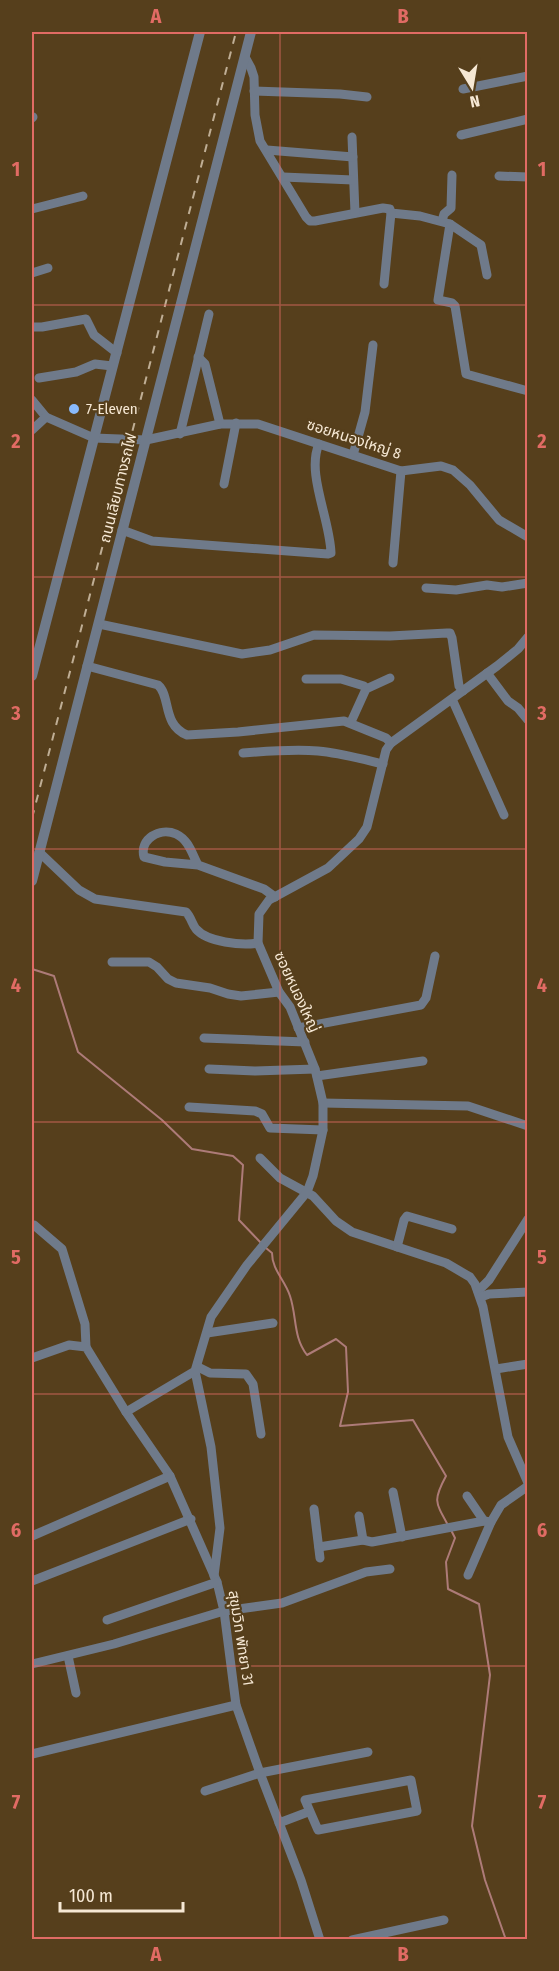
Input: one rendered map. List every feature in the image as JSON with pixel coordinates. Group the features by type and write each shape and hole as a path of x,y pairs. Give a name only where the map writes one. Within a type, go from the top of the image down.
{"street":[{"path":"32,676 200,32"},
{"name":"ถนนเลียบทางรถไฟ","path":"32,881 251,32"},
{"path":"245,57 254,77 257,130 260,141 306,217 310,221 383,208 390,209 384,284"},
{"path":"463,88 528,75"},
{"path":"254,91 367,97"},
{"path":"461,135 528,119"},
{"path":"352,136 354,213"},
{"path":"267,150 353,157"},
{"path":"452,175 451,208 444,214 446,223 438,300 452,303 455,306 466,374 528,391"},
{"path":"499,176 528,177"},
{"path":"283,177 353,180"},
{"path":"32,209 83,196"},
{"path":"391,213 420,216 446,223 481,245 487,275"},
{"path":"32,273 48,268"},
{"path":"180,434 209,314"},
{"path":"32,327 86,319 94,335 117,353"},
{"path":"353,455 365,412 373,345"},
{"path":"198,357 205,364 220,424"},
{"path":"39,378 76,372 95,364 112,366"},
{"path":"32,400 46,417 94,438"},
{"path":"32,430 46,417"},
{"path":"224,484 236,423"},
{"name":"ซอยหนองใหญ่ 8","path":"94,438 146,440 220,424 258,424 401,471 441,465 453,470 470,485 499,520 528,537"},
{"path":"122,530 152,542 331,553 327,519 315,479 315,451 319,444"},
{"path":"393,563 401,471"},
{"path":"426,588 456,590 487,585 502,587 528,583"},
{"path":"99,624 242,654 270,650 315,635 390,636 450,633 459,686 463,691"},
{"path":"87,666 158,685 162,688 171,721 180,732 187,735 351,722 386,738 391,743 487,673 518,649 528,637"},
{"path":"487,673 508,701 515,705 528,720"},
{"path":"351,722 366,689 390,678"},
{"path":"306,679 341,680 364,686 366,689"},
{"path":"452,699 504,815"},
{"name":"ซอยหนองใหญ่","path":"307,1192 324,1130 323,1103 305,1042 290,1007 279,992 258,943 259,914 268,900 328,868 359,839 367,827 386,750 391,743"},
{"path":"243,753 318,751 353,756 383,764"},
{"path":"198,866 186,841 166,831 156,832 146,842 142,851 144,857 198,866 264,889 275,897"},
{"path":"39,852 80,890 95,900 180,910 186,912 195,928 214,939 235,944 258,943"},
{"path":"298,1028 421,1005 426,998 435,956"},
{"path":"112,962 149,962 176,983 210,988 228,994 241,996 279,992"},
{"path":"204,1038 305,1042"},
{"path":"209,1069 316,1073 423,1060"},
{"path":"323,1103 468,1106 528,1126"},
{"path":"189,1107 255,1111 262,1114 270,1128 324,1130"},
{"path":"260,1158 280,1178 313,1196 336,1221 351,1232 446,1263 463,1272 475,1284 496,1369 508,1437 528,1485 501,1505 487,1522 468,1575"},
{"path":"108,1620 216,1579 220,1528 211,1447 196,1369 211,1317 256,1254 307,1192"},
{"path":"397,1247 407,1216 452,1229"},
{"path":"479,1294 528,1219"},
{"path":"32,1358 69,1345 86,1347 85,1324 62,1249 34,1225"},
{"path":"479,1294 528,1292"},
{"path":"207,1333 273,1323"},
{"name":"สุขุมวิท พัทยา 31","path":"86,1347 126,1412 170,1476 216,1579 224,1611 236,1705 301,1880 320,1940"},
{"path":"496,1369 528,1364"},
{"path":"126,1412 196,1369 210,1373 246,1374 253,1384 261,1434"},
{"path":"32,1536 170,1476"},
{"path":"393,1492 402,1536"},
{"path":"466,1496 487,1522"},
{"path":"314,1509 320,1558"},
{"path":"359,1516 363,1540"},
{"path":"32,1581 191,1519"},
{"path":"319,1547 363,1540 372,1542 487,1522"},
{"path":"32,1664 114,1644 224,1611 282,1604 366,1572 390,1569"},
{"path":"68,1656 76,1693"},
{"path":"32,1754 236,1705"},
{"path":"205,1791 260,1773 368,1752"},
{"path":"411,1780 417,1811 318,1830 308,1812 305,1800 411,1780"},
{"path":"279,1823 308,1812"},
{"path":"352,1940 392,1936 444,1920"}],"waterway":[{"path":"32,969 54,976 78,1052 162,1120 192,1149 233,1156 243,1165 239,1220 262,1244"},
{"path":"266,1248 272,1253 276,1270 288,1290 299,1341 307,1355 336,1339 346,1347 348,1392 340,1426 413,1420 446,1476 437,1501 448,1525"},
{"path":"451,1530 455,1538 446,1562 448,1589 479,1604 490,1675 472,1826 485,1880 506,1940"}],"railway":[{"path":"32,818 236,32"}],"place":[{"name":"7-Eleven","path":"74,409"}]}
